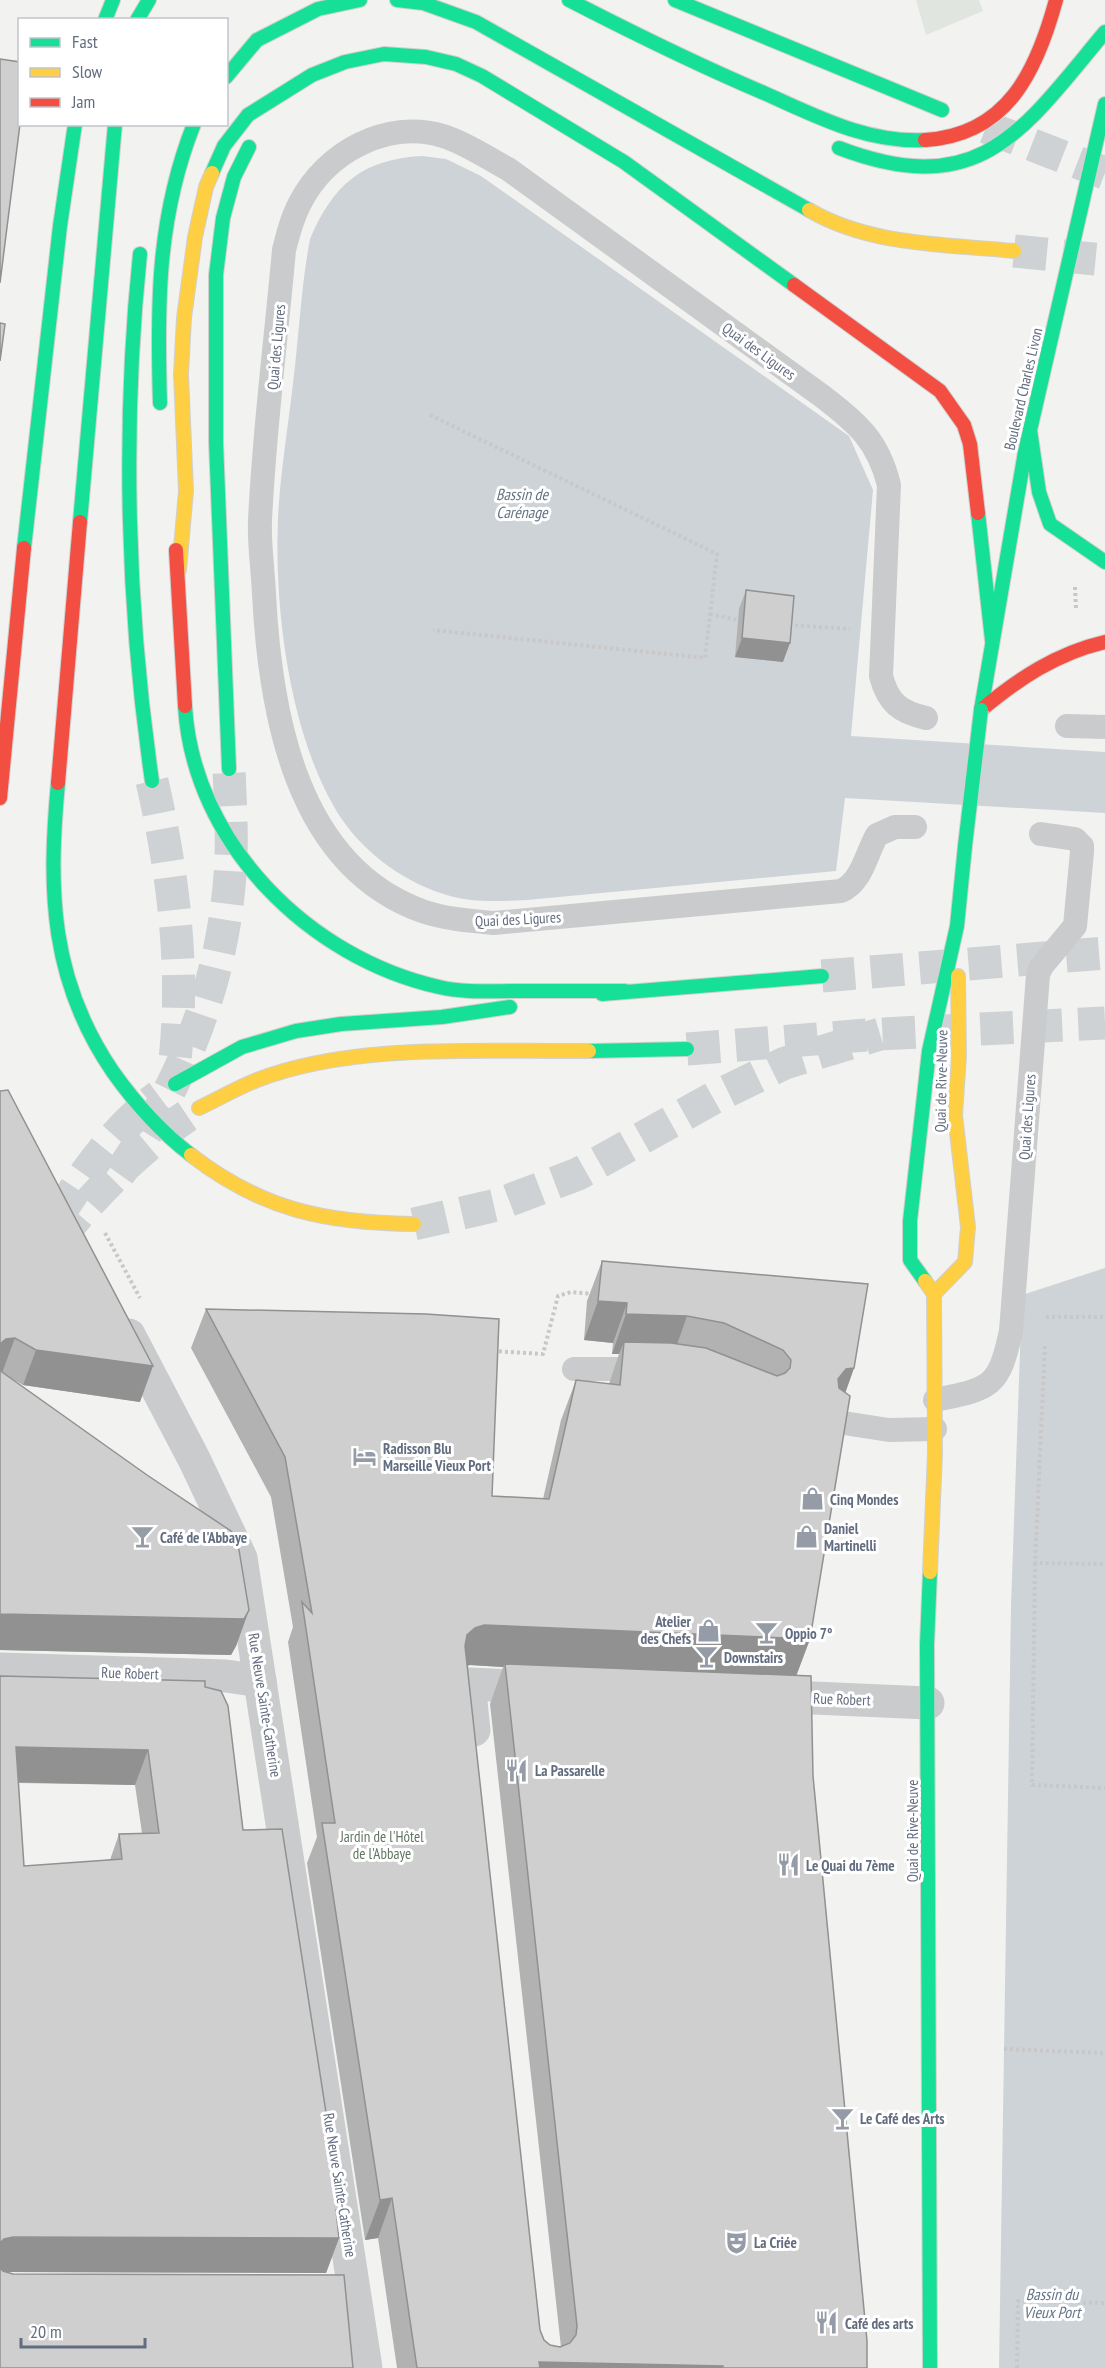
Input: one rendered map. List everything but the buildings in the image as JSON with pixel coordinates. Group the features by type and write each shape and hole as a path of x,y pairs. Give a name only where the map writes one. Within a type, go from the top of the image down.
{"main road":[{"path":"106,18 113,0"},
{"path":"138,18 149,0"},
{"path":"228,58 257,40 318,9 360,0"},
{"path":"397,0 423,3 476,22 831,223 879,238 1014,252"},
{"path":"569,0 692,63 829,122 860,132 902,141 932,140 986,123 1007,105 1019,91 1044,44 1056,0"},
{"path":"675,0 942,110"},
{"path":"476,22 515,61"},
{"path":"824,142 849,153 895,165 948,164 978,155 1009,139 1105,32"},
{"path":"228,75 257,40"},
{"path":"179,570 186,491 181,374 184,318 195,237 206,187 224,146 248,115 312,75 345,62 384,54 426,57 456,64 527,101 624,162 910,367 940,391 964,425 975,473 992,640"},
{"path":"692,63 760,107"},
{"path":"267,121 312,75"},
{"path":"564,108 624,162"},
{"name":"Boulevard Charles Livon","path":"985,684 1030,430 1104,110"},
{"path":"0,798 15,623 60,226 75,126"},
{"path":"115,126 52,848 52,891 60,952 68,984 83,1022 115,1075 148,1117 186,1152 217,1174 243,1190 283,1208 368,1224 414,1224"},
{"path":"161,421 158,292 160,255 176,172 193,126"},
{"path":"230,770 216,442 216,275 223,218 231,187 255,137"},
{"path":"141,243 130,366 128,441 138,673 152,781"},
{"path":"1030,430 1039,492 1050,524 1105,562"},
{"path":"170,517 179,570 187,724 203,785 233,846 261,883 304,924 342,950 398,976 438,987 470,991 625,991"},
{"path":"981,710 1001,692 1066,655 1105,642"},
{"name":"Quai de Rive-Neuve","path":"934,1294 965,1262 968,1227 955,1115 959,1056 957,926 985,684"},
{"name":"Quai de Rive-Neuve","path":"930,2368 927,1644 935,1429 934,1294 910,1260 910,1221 928,1051 957,926"},
{"path":"175,1084 208,1063 251,1043 312,1027 362,1020 434,1018 625,991 822,975"},
{"path":"199,1108 258,1080 309,1066 383,1054 687,1049"}],"street":[{"name":"Rue Neuve Sainte-Catherine","path":"112,1304 194,1459 241,1558 366,2368"},
{"path":"193,1526 241,1558"},
{"name":"Rue Robert","path":"0,1669 226,1676 260,1681"},
{"path":"476,1755 469,1684 574,1689"},
{"name":"Rue Robert","path":"738,1695 928,1703"},
{"path":"320,2292 356,2292"}],"lane":[{"name":"Quai des Ligures","path":"915,827 895,827 877,836 857,878 841,891 494,923 468,921 422,911 381,889 342,855 328,838 313,812 281,730 266,630 260,523 284,250 297,208 315,181 346,152 365,141 385,134 423,132 455,141 508,169 822,396 863,429 885,466 889,485 881,676 886,694 897,707 910,715 927,718"},
{"path":"1067,726 1105,727"},
{"name":"Quai des Ligures","path":"935,1401 976,1391 991,1383 1004,1364 1011,1331 1038,975 1041,967 1075,926 1082,852 1082,846 1075,838 1041,834"},
{"path":"574,1369 664,1370"},
{"path":"837,1422 889,1430 935,1429"}],"path":[{"path":"430,415 717,554 705,658 432,630"},
{"path":"1074,580 1076,611"},
{"path":"710,614 738,620"},
{"path":"786,624 860,630"},
{"path":"484,1350 543,1354 558,1296 571,1292 606,1294"},
{"path":"1046,1329 1047,1307"},
{"path":"1046,1317 1105,1317"},
{"path":"1045,1341 1035,1563 1032,1785 1105,1788"},
{"path":"1035,1563 1105,1564"},
{"path":"1004,2049 1105,2053"},
{"path":"1017,2368 1018,2301 1105,2303"}],"shaded area":[{"path":"916,0 979,0 983,11 926,35"}],"water":[{"name":"Bassin de Carénage","path":"422,156 446,159 481,176 849,436 873,490 851,736 1105,752 1105,813 845,798 836,871 527,900 488,901 450,896 403,876 375,856 341,818 323,786 309,751 298,713 289,673 279,593 277,555 279,502 310,239 329,204 352,178 382,163"},
{"name":"Bassin du Vieux Port","path":"1105,1268 1105,2368 999,2368 1011,1606 1022,1295"}],"tunnel":[{"path":"986,127 1105,173"},
{"path":"1014,251 1105,260"},
{"path":"119,1174 143,1139 164,1102 198,1024 211,983 228,899 231,845 229,769"},
{"path":"152,781 166,850 178,955 179,990 175,1060"},
{"path":"822,976 1105,953"},
{"path":"687,1049 880,1034 1105,1023"},
{"path":"414,1224 497,1205 578,1174 717,1096 785,1063 880,1034"},
{"path":"58,1216 103,1151 143,1108 159,1096"},
{"path":"0,1319 42,1260 89,1203 141,1152 199,1108"}],"traffic: fast":[{"path":"106,18 113,0"},
{"path":"138,18 149,0"},
{"path":"228,75 257,40 318,9 360,0"},
{"path":"397,0 423,3 476,22 809,210"},
{"path":"569,0 641,37 822,119 862,133 903,140 925,140"},
{"path":"675,0 942,110"},
{"path":"839,148 888,163 929,166 964,161 995,147 1022,126 1049,99 1105,32"},
{"path":"212,173 224,146 248,115 312,75 345,62 384,54 426,57 456,64 482,76 624,162 794,285"},
{"path":"981,710 1025,452 1105,104"},
{"path":"24,548 60,226 75,126"},
{"path":"80,522 115,126"},
{"path":"160,403 160,296 166,227 182,159 193,126"},
{"path":"229,769 216,442 216,275 223,218 234,177 249,147"},
{"path":"140,254 131,385 130,518 137,651 152,781"},
{"path":"1030,430 1039,492 1050,524 1105,562"},
{"path":"978,513 992,640"},
{"path":"185,706 193,756 210,804 235,847 266,887 304,921 346,950 391,972 448,989 625,991"},
{"path":"965,846 981,710"},
{"path":"58,783 54,897 65,968 76,1003 92,1038 121,1084 159,1127 191,1155"},
{"path":"925,1281 910,1260 910,1221 929,1051 957,926 965,846"},
{"path":"602,994 822,976"},
{"path":"175,1084 242,1047 296,1031 341,1024 442,1017 510,1007"},
{"path":"589,1051 687,1049"},
{"path":"930,1572 927,1644 930,2368"}],"traffic: slow":[{"path":"179,570 186,491 181,374 184,318 195,237 206,187 212,173"},
{"path":"809,210 857,231 883,237 1014,251"},
{"path":"934,1294 965,1262 968,1227 955,1115 959,1056 958,976"},
{"path":"199,1108 257,1080 295,1068 335,1060 377,1054 420,1052 589,1051"},
{"path":"191,1155 243,1189 296,1210 352,1221 414,1224"},
{"path":"925,1281 934,1294 935,1453 930,1572"}],"traffic: jam":[{"path":"925,140 954,135 978,126 998,112 1028,74 1039,51 1056,0"},
{"path":"794,285 940,391 964,425 970,444 978,513"},
{"path":"58,783 80,522"},
{"path":"0,798 24,548"},
{"path":"176,550 185,706"},
{"path":"981,710 1039,668 1071,653 1105,642"}],"place":[{"name":"Radisson Blu Marseille Vieux Port","path":"365,1457"},
{"name":"Cinq Mondes","path":"812,1499"},
{"name":"Café de l'Abbaye","path":"142,1537"},
{"name":"Daniel Martinelli","path":"806,1537"},
{"name":"Atelier des Chefs","path":"709,1630"},
{"name":"Oppio 7°","path":"767,1633"},
{"name":"Downstairs","path":"706,1657"},
{"name":"La Passarelle","path":"517,1770"},
{"name":"Le Quai du 7ème","path":"788,1865"},
{"name":"Le Café des Arts","path":"842,2118"},
{"name":"La Criée","path":"736,2242"},
{"name":"Café des arts","path":"827,2323"}],"park label":[{"name":"Jardin de l'Hôtel de l'Abbaye","path":"382,1844"}]}
